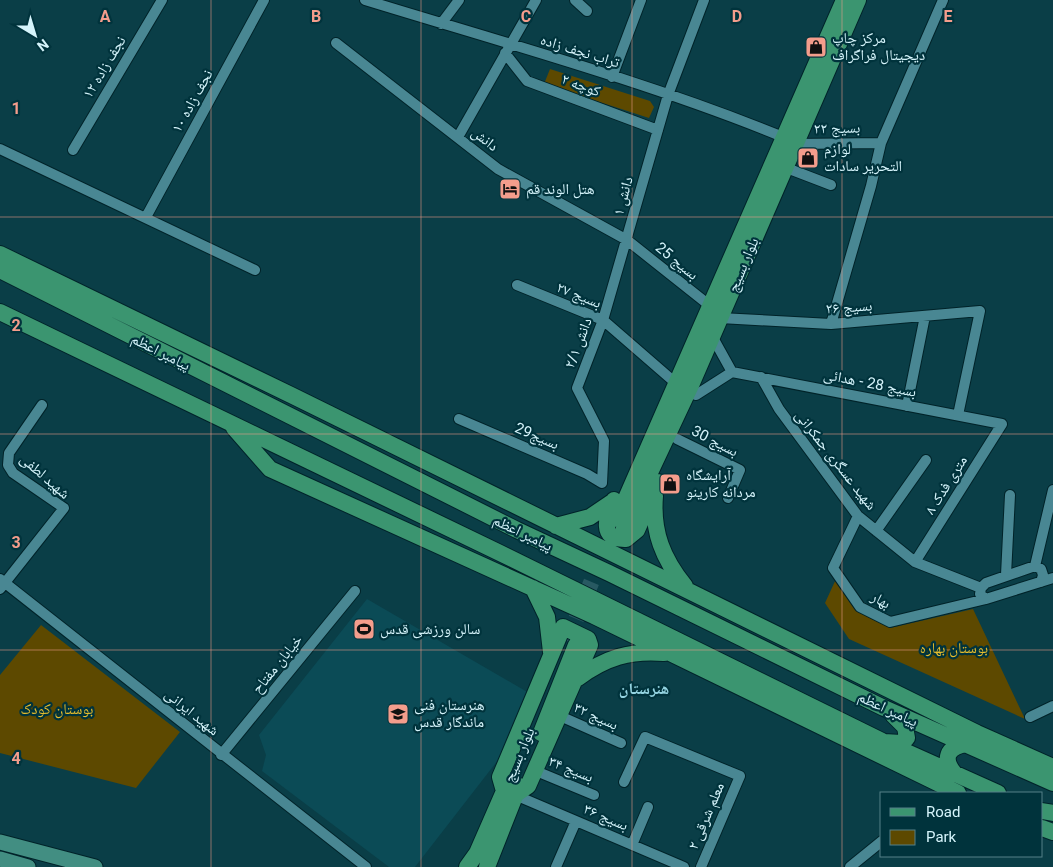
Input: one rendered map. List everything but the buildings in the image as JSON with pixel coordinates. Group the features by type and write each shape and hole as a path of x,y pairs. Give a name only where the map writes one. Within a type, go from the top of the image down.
{"main road":[{"name":"بلوار بسیج","path":"684,383 712,336 784,168 789,140 844,0"},
{"name":"بلوار بسیج","path":"620,526 684,383 709,305 858,0"},
{"path":"0,254 977,733 1053,767"},
{"name":"پیامبر اعظم","path":"0,270 247,396 517,530 618,577 884,708 1053,783"},
{"path":"22,281 38,272"},
{"name":"پیامبر اعظم","path":"0,312 229,422 575,599 996,792"},
{"path":"684,383 677,439 637,530 626,538 614,537 607,529 606,518 614,501 684,383"},
{"path":"247,396 291,395"},
{"path":"229,422 270,469 533,588 575,599 673,654 956,792"},
{"path":"656,486 654,514 657,536 664,556 688,590"},
{"path":"556,526 590,517 614,501"},
{"path":"533,588 547,617 551,653"},
{"path":"563,627 588,639 590,645 576,679 528,786 510,793 500,777 502,770 563,627"},
{"name":"بلوار بسیج","path":"487,867 510,793 572,643"},
{"path":"576,679 595,665 622,655 643,652 673,654"},
{"path":"882,741 901,743 908,734 901,722 884,708"},
{"path":"955,774 948,764 948,751 951,748 966,744"},
{"name":"بلوار بسیج","path":"467,867 477,853 510,793"},
{"path":"0,842 95,867"},
{"path":"0,860 28,867"}],"street":[{"name":"نجف زاده ۱۲","path":"73,150 162,0"},
{"name":"نجف زاده ۱۰","path":"146,217 264,0"},
{"name":"تراب نجف زاده","path":"365,0 442,24 507,49 668,94 789,140"},
{"path":"442,24 459,0"},
{"path":"458,138 536,0"},
{"path":"575,0 587,11"},
{"path":"612,77 641,0"},
{"name":"دانش ۱","path":"627,240 668,94 704,0"},
{"path":"830,324 871,186 881,143 943,0"},
{"name":"دانش","path":"336,43 498,169 627,240"},
{"name":"کوچه ۲","path":"507,49 527,81 658,130"},
{"name":"بسیج ۲۲","path":"789,140 881,143"},
{"path":"0,149 255,270"},
{"path":"784,168 831,185"},
{"name":"بسیج 25","path":"627,240 709,305"},
{"name":"دانش ۲/۱","path":"602,483 604,441 577,388 603,320 627,240"},
{"name":"بسیج ۲۷","path":"517,286 603,320 684,383"},
{"name":"بسیج ۲۶","path":"720,318 830,324 980,311 958,416"},
{"path":"907,406 925,316"},
{"path":"684,383 732,372 712,336"},
{"name":"بسیج 28 - هدائی","path":"732,372 1002,424"},
{"name":"شهید عسگری جمکرانی","path":"761,377 778,409 858,516 915,562 981,588"},
{"name":"شهید لطفی","path":"2,583 64,508 13,473 8,465 9,453 42,405"},
{"name":"بسیج29","path":"459,419 587,474 602,483"},
{"name":"۸ متری فدک","path":"915,562 1002,424"},
{"name":"بسیج 30","path":"677,439 740,470 728,498"},
{"path":"876,531 926,460"},
{"path":"1036,566 1053,490"},
{"path":"1006,575 1010,496"},
{"name":"بهار","path":"858,516 833,568 860,607 890,622 986,599"},
{"path":"1040,582 1043,575 1041,569 1036,566 986,583 981,588 980,594 986,599 1053,578"},
{"name":"شهید ایرانی","path":"2,583 366,867"},
{"name":"خیابان مفتاح","path":"222,755 355,591"},
{"path":"1030,716 1053,706"},
{"name":"بسیج ۳۲","path":"560,716 621,743"},
{"name":"معلم شرقی ۲","path":"624,782 645,737 740,776 701,867"},
{"name":"بسیج ۳۴","path":"536,771 594,795"},
{"name":"بسیج ۳۶","path":"510,793 684,867"},
{"path":"632,845 648,807"},
{"path":"556,867 576,821"},
{"path":"850,867 880,843"}],"shaded area":[{"name":"هنرستان فنی ماندگار قدس","path":"367,599 529,693 505,751 415,867 389,867 262,771 266,755 259,735"}],"green space":[{"path":"550,69 650,101 654,107 649,118 544,84"},
{"name":"بوستان بهاره","path":"836,579 857,611 890,628 973,609 1025,719 849,639 825,603"},
{"name":"بوستان کودک","path":"41,625 180,732 136,788 0,753 0,675"}],"tunnel":[{"path":"567,641 610,537"}],"place":[{"name":"مرکز چاپ دیجیتال فراگراف","path":"816,47"},
{"name":"لوازم التحریر سادات","path":"808,158"},
{"name":"هتل الوند قم","path":"510,189"},
{"name":"آرایشگاه مردانه کارینو","path":"670,484"},
{"name":"سالن ورزشی قدس","path":"364,629"},
{"name":"هنرستان فنی ماندگار قدس","path":"398,714"}],"district":[{"name":"هنرستان","path":"644,688"}]}
